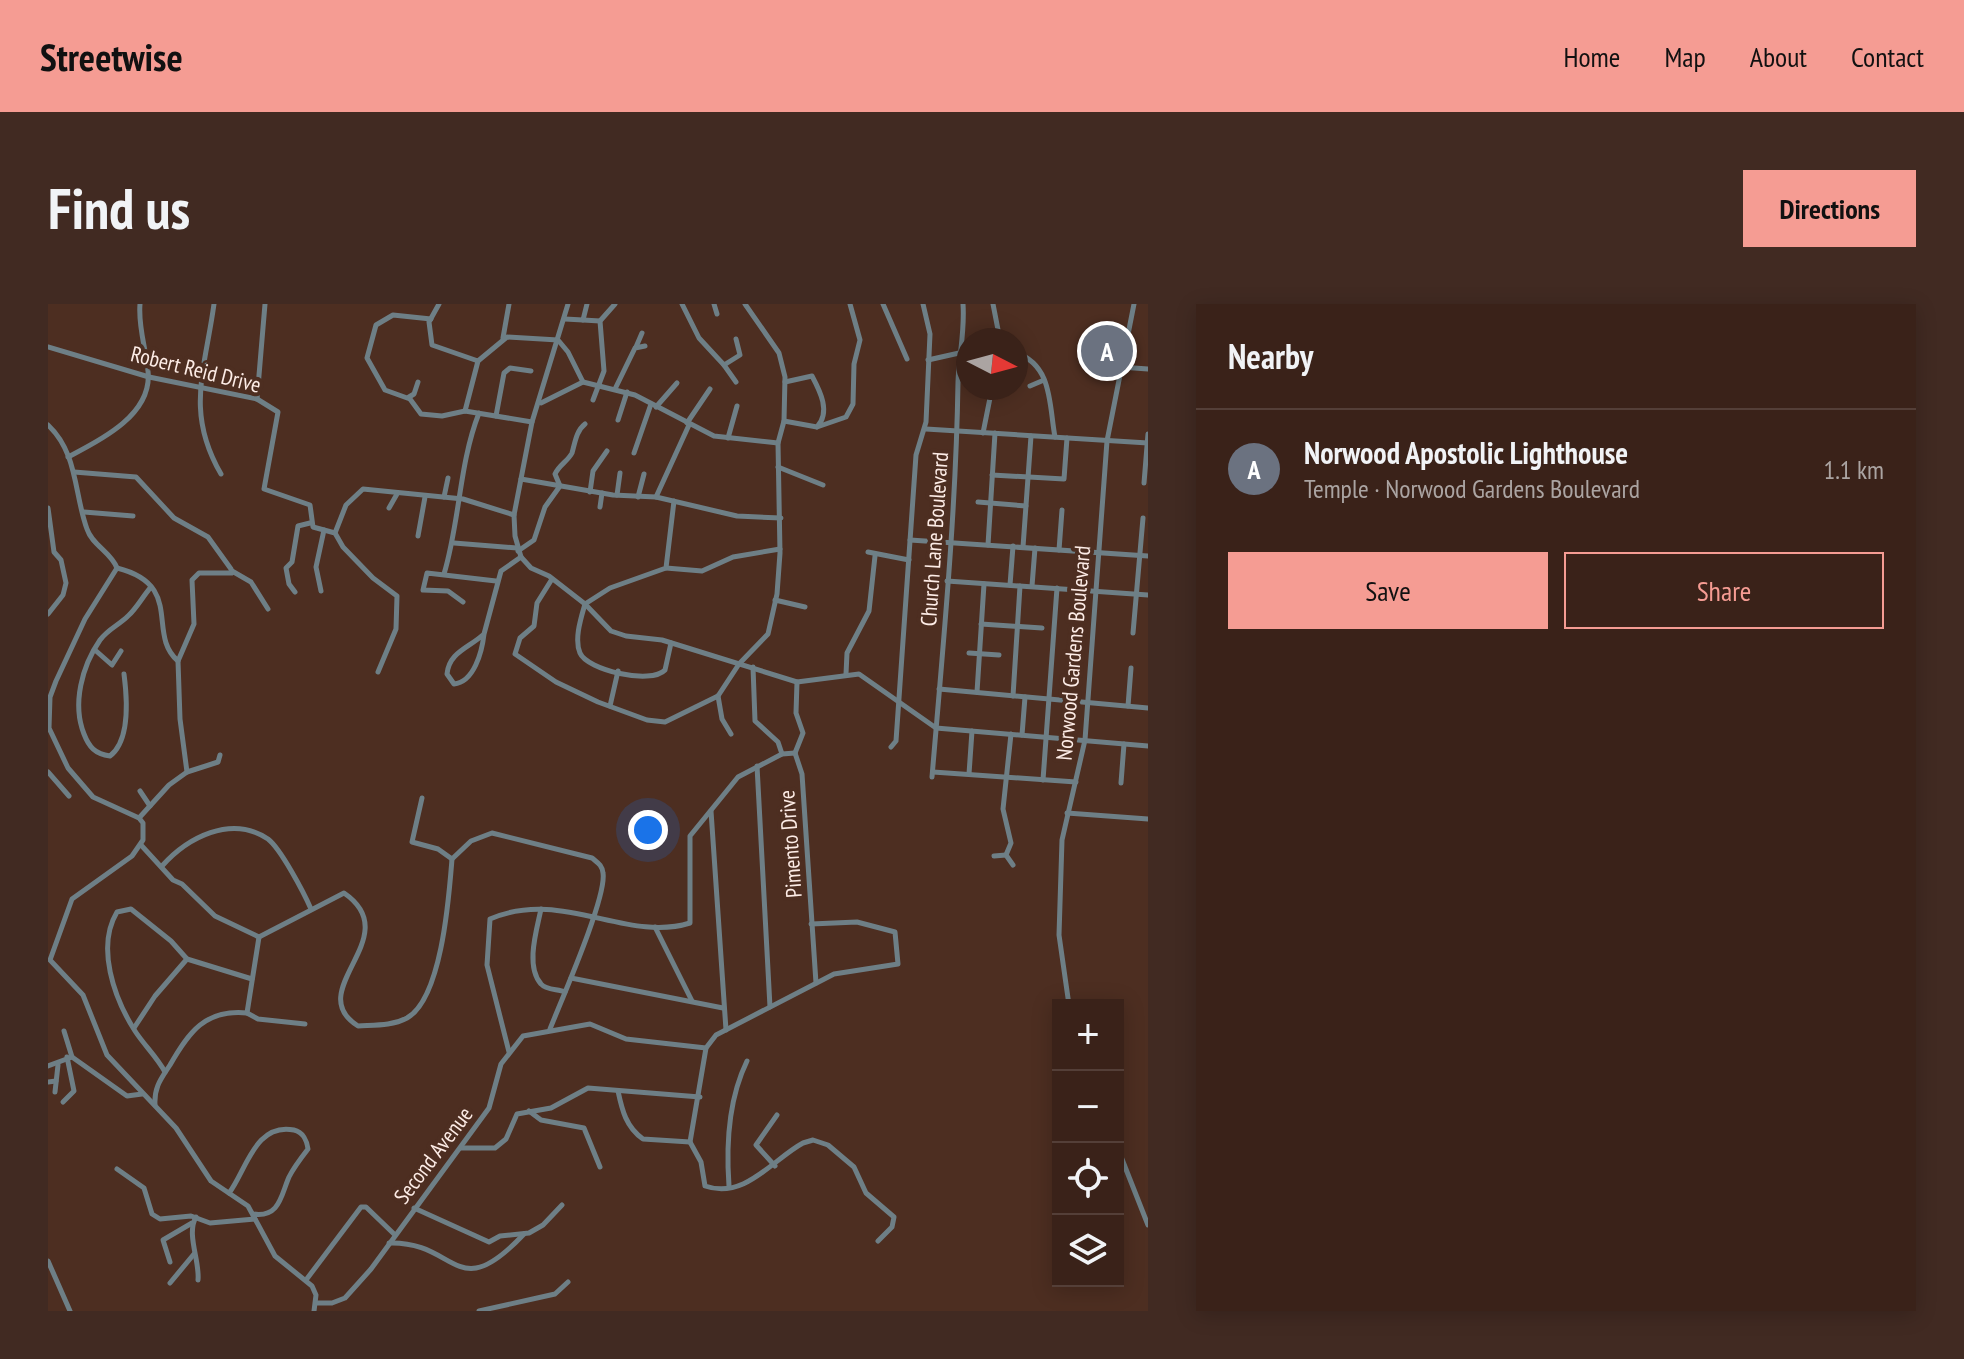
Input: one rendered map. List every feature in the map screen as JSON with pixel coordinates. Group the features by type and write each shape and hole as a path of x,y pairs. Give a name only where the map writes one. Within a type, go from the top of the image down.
{"street":[{"path":"68,457 117,430 138,404 149,377 140,335 140,304"},
{"path":"214,304 198,413 202,432 221,474"},
{"path":"257,399 265,304"},
{"path":"439,304 431,319 433,346 478,361"},
{"path":"503,339 509,304"},
{"path":"568,304 532,422 514,515 518,552 531,568 552,579 585,604 611,631 671,643 797,682 859,674 936,728 1148,746"},
{"path":"583,320 587,304"},
{"path":"593,400 601,387 605,355 600,321 615,304"},
{"path":"682,304 699,338 736,382"},
{"path":"714,304 717,314"},
{"path":"552,579 537,603 534,626 520,638 515,654 556,682 647,720 665,722 718,696 739,664 768,634 780,549 778,443 784,421 785,382 779,353 745,304"},
{"path":"784,421 817,427 846,417 853,404 854,364 860,340 850,304"},
{"path":"883,304 907,359"},
{"path":"891,747 896,741 916,455 926,429 929,321 923,304"},
{"name":"Church Lane Boulevard","path":"963,304 964,328"},
{"path":"993,304 997,328"},
{"name":"Norwood Gardens Boulevard","path":"1068,999 1059,932 1060,864 1067,813 1085,740 1107,441 1134,304"},
{"path":"431,319 386,317 376,325 367,348 367,358 385,390 408,398 421,414 442,416 465,411 532,422"},
{"path":"565,319 600,321"},
{"path":"615,389 642,333"},
{"path":"465,411 478,361 503,339 530,336 558,340 568,352 583,382"},
{"path":"724,365 740,355 736,339"},
{"path":"635,348 645,346"},
{"name":"Robert Reid Drive","path":"48,347 149,377 257,399 278,412 264,489 305,501 310,505 310,523 335,533"},
{"path":"928,360 956,355"},
{"path":"1028,358 1044,380 1051,398 1055,437"},
{"path":"1120,367 1148,369"},
{"path":"496,416 504,373 510,368 531,371"},
{"path":"785,382 812,376 824,406 822,422 817,427"},
{"path":"1030,386 1044,380"},
{"path":"408,398 414,394 418,382"},
{"path":"540,404 583,382 627,392 714,436 778,443"},
{"path":"634,453 634,444 654,406 677,383"},
{"path":"656,497 688,424 710,389"},
{"path":"618,420 627,392"},
{"name":"Church Lane Boulevard","path":"961,400 932,774 969,774"},
{"path":"983,433 990,400"},
{"path":"728,438 737,406"},
{"path":"444,574 454,543 471,433 479,413"},
{"path":"560,486 555,474 572,452 585,424"},
{"path":"48,425 60,438 74,472 90,536 117,568 139,577 151,587 160,601 166,640 178,661"},
{"path":"926,429 1148,443"},
{"path":"988,545 995,433"},
{"path":"1144,483 1148,434"},
{"path":"1023,547 1031,436"},
{"path":"992,475 1064,479 1067,438"},
{"path":"590,492 593,471 607,451"},
{"path":"778,467 823,485"},
{"path":"74,472 136,477 174,518 208,537 232,571 251,582 268,609"},
{"path":"617,495 620,473"},
{"path":"638,497 644,474"},
{"path":"444,497 448,478"},
{"path":"521,479 590,492 656,497 737,516 781,518"},
{"path":"484,634 459,651 449,663 447,674 454,684 460,684 471,673 484,634 496,581 501,571 534,540 545,507 560,486"},
{"path":"378,672 396,629 399,602 394,591 373,578 343,547 335,533 342,513 357,492 370,488 397,494 459,499 514,515"},
{"path":"600,507 602,493"},
{"path":"389,508 397,494"},
{"path":"418,536 425,497"},
{"path":"666,568 674,501"},
{"path":"978,502 1026,506"},
{"path":"48,508 51,554 65,571 66,583 63,595 48,614"},
{"path":"1059,550 1062,510"},
{"path":"84,512 133,516"},
{"path":"1133,633 1143,518"},
{"path":"295,592 289,584 286,568 292,562 298,526 310,523"},
{"path":"321,591 316,567 324,530"},
{"path":"910,540 1148,556"},
{"path":"454,543 518,552"},
{"path":"1010,585 1013,546"},
{"path":"1032,586 1035,548"},
{"path":"671,643 665,670 660,676 634,678 586,662 579,652 580,619 585,604 610,588 666,568 702,571 733,557 780,549"},
{"path":"868,552 875,556 909,560"},
{"path":"846,674 847,653 869,611 875,556"},
{"path":"117,568 85,619 60,672 48,711 49,728 59,755 93,797 139,818 144,832 141,845 132,856 72,899 50,951 52,964 83,995 107,1055 185,1139 211,1181 254,1217 275,1256 306,1280 317,1303 314,1311"},
{"path":"187,772 180,719 178,661 194,624 192,580 199,573 227,575 232,571"},
{"path":"463,602 448,591 423,590 427,573 496,581"},
{"path":"947,581 1148,595"},
{"path":"977,692 984,584"},
{"path":"1013,696 1020,586"},
{"path":"124,674 127,697 119,746 110,756 103,755 88,744 77,706 84,674 95,649 111,628 127,618 151,587"},
{"path":"1043,780 1057,588"},
{"path":"775,600 805,607"},
{"path":"981,624 1042,628"},
{"path":"95,649 112,665 121,651"},
{"path":"969,653 999,655"},
{"path":"753,667 755,721 778,742 782,754"},
{"path":"1128,706 1131,668"},
{"path":"610,706 618,671"},
{"path":"48,683 60,672"},
{"path":"795,753 803,733 796,713 797,682"},
{"path":"939,689 1148,708"},
{"path":"718,696 722,719 731,734"},
{"path":"1022,735 1025,697"},
{"path":"972,731 969,774 1076,782"},
{"path":"1006,855 1011,843 1003,809 1011,734"},
{"path":"1121,783 1124,744"},
{"name":"Pimento Drive","path":"509,1052 487,965 490,919 510,911 541,909 655,927 690,923 690,836 738,777 782,754 795,753 802,774 816,983"},
{"path":"139,818 169,785 187,772 214,764 220,755"},
{"path":"757,766 770,1007"},
{"path":"48,772 69,796"},
{"path":"140,791 150,806"},
{"path":"422,798 412,842 438,849 452,859"},
{"path":"711,811 726,1030"},
{"path":"1067,813 1148,819"},
{"path":"162,866 193,838 216,830 252,833 269,840 311,909"},
{"path":"259,937 344,893 358,902 366,916 367,927 341,993 344,1009 358,1026 390,1025 410,1017 420,1006 442,939 452,859 471,841 492,833 592,858 601,865 604,876 571,978 549,1030"},
{"path":"141,845 215,916 259,937"},
{"path":"994,856 1006,855"},
{"path":"1006,855 1013,865"},
{"path":"165,1072 134,1029 108,962 110,925 117,912 131,909 187,959 252,979"},
{"path":"541,909 534,944 539,981 544,987 565,992"},
{"path":"811,924 857,922 895,932 898,964 834,974 726,1030 706,1048 690,1142 701,1162 705,1186 729,1186 752,1181 803,1143 813,1140 828,1145 854,1167 866,1193 894,1217 892,1227 878,1241"},
{"path":"655,927 693,1002"},
{"path":"247,1013 259,937"},
{"path":"134,1029 155,996 187,959"},
{"path":"571,978 723,1008"},
{"path":"156,1106 156,1086 189,1031 225,1011 247,1013 258,1019 305,1024"},
{"path":"509,1052 523,1036 590,1024 626,1039 706,1048"},
{"path":"63,1102 74,1091 64,1031"},
{"name":"Second Avenue","path":"317,1303 332,1303 354,1290 489,1108 497,1071 509,1052"},
{"path":"69,1057 127,1096 143,1094"},
{"path":"48,1066 58,1065 69,1057"},
{"path":"729,1186 727,1155 735,1095 747,1061"},
{"path":"55,1092 58,1065"},
{"path":"48,1082 56,1081"},
{"path":"460,1148 495,1148 506,1139 514,1116 551,1108 588,1088 700,1097"},
{"path":"618,1091 623,1115 637,1135 643,1139 690,1142"},
{"path":"529,1111 541,1120 584,1128 600,1167"},
{"path":"775,1166 756,1145 777,1115"},
{"path":"117,1169 144,1188 152,1214 160,1219 220,1223 254,1217 276,1208 284,1195 288,1179 308,1149 302,1135 296,1130 286,1130 261,1139 244,1161 229,1193"},
{"path":"1124,1164 1148,1225"},
{"path":"414,1208 484,1242 495,1241 500,1236 525,1233 543,1225 562,1205"},
{"path":"306,1280 361,1207 366,1207 394,1234"},
{"path":"194,1220 198,1280"},
{"path":"170,1262 163,1240 194,1220"},
{"path":"388,1243 409,1242 452,1264 480,1270 495,1262 525,1233"},
{"path":"170,1283 195,1253"},
{"path":"48,1261 70,1311"},
{"path":"479,1311 555,1294 568,1282"}],"place":[{"name":"Norwood Apostolic Lighthouse","path":"1107,351"}]}
